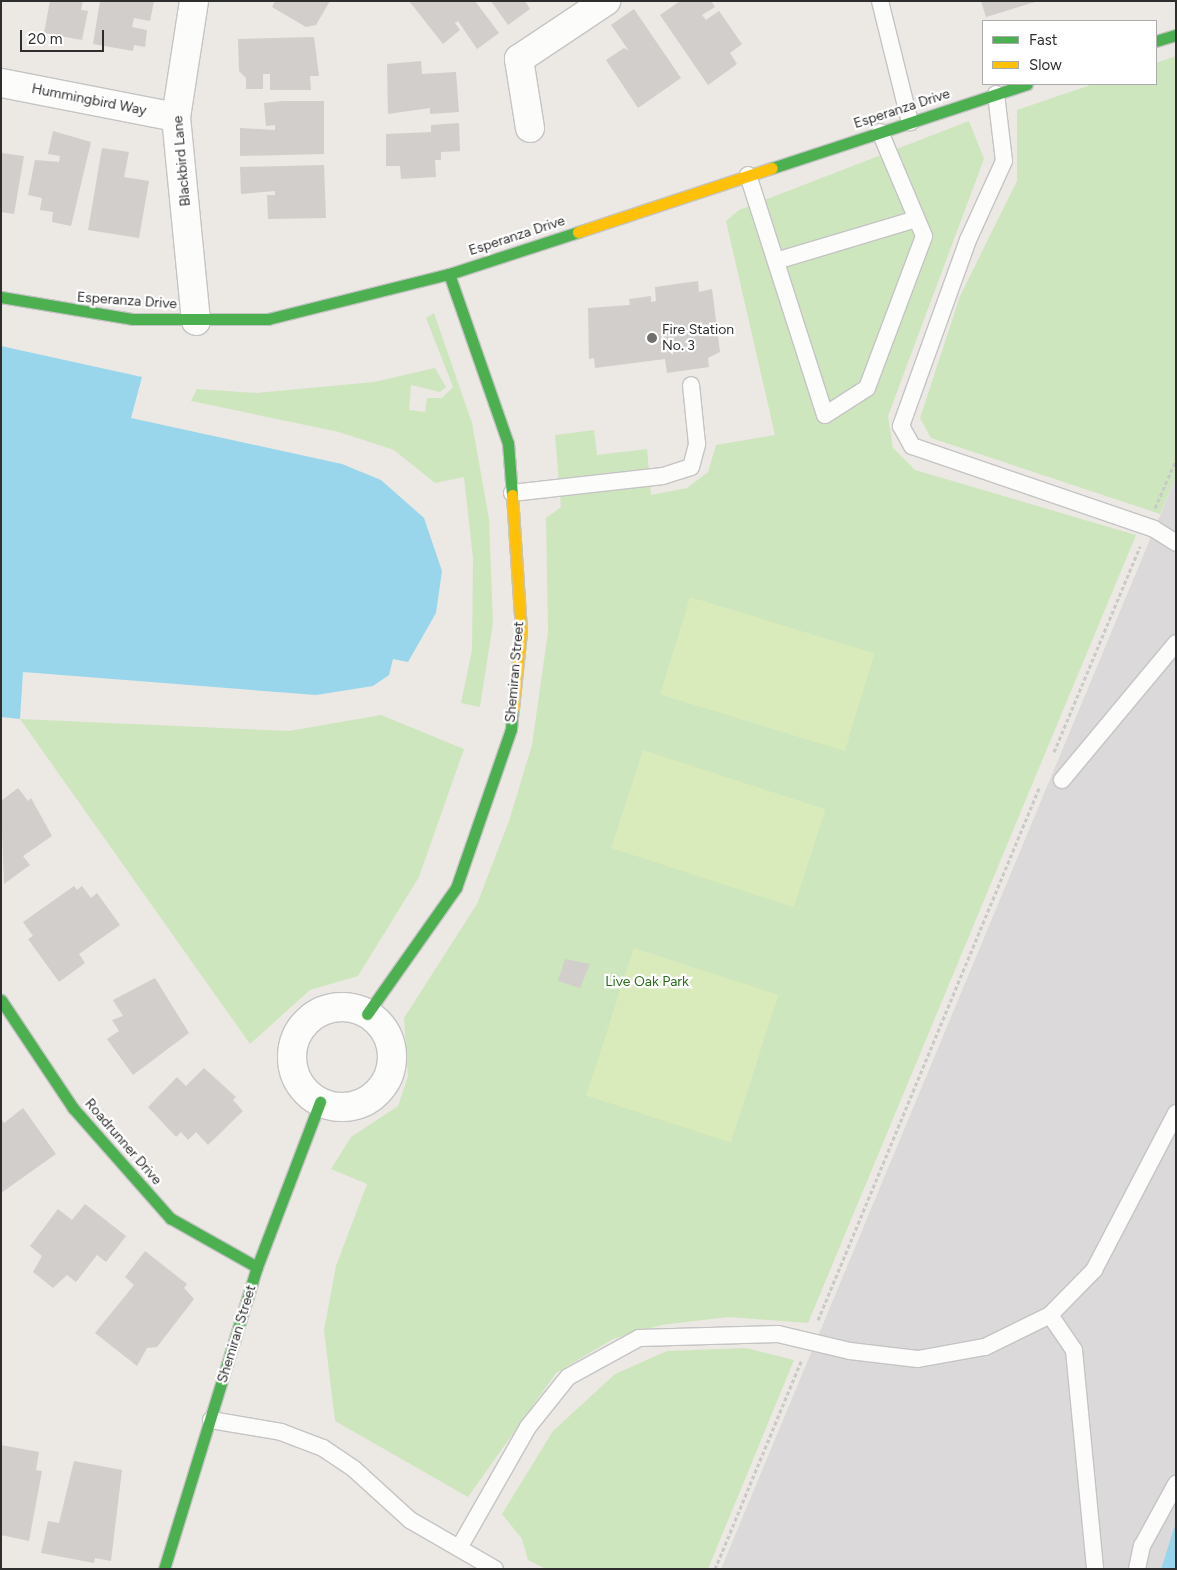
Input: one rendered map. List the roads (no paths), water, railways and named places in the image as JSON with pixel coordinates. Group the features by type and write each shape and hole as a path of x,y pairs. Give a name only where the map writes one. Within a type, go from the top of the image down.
{"street":[{"name":"Blackbird Lane","path":"194,1 176,117 196,321"},
{"path":"530,128 519,60 606,1"},
{"path":"1157,41 1176,35"},
{"name":"Hummingbird Way","path":"1,83 176,117"},
{"name":"Esperanza Drive","path":"1,297 64,311 196,321 268,319 449,274 1024,85"},
{"name":"Shemiran Street","path":"367,1014 456,888 511,729 521,632 508,443 449,274"},
{"name":"Roadrunner Drive","path":"1,1000 73,1108 170,1218 257,1267"},
{"path":"351,1008 367,1014 388,1037 392,1053 385,1083 362,1104 346,1108 320,1102 301,1087 293,1072 295,1038 317,1013 351,1008"},
{"name":"Shemiran Street","path":"164,1569 257,1267 320,1102"}],"lane":[{"path":"880,1 910,122"},
{"path":"996,94 1004,162 925,349 901,426 912,446 1148,527 1176,543"},
{"path":"748,175 825,415 867,388 924,236 880,132"},
{"path":"776,261 916,220"},
{"path":"512,493 663,476 691,467 697,444 691,386"},
{"path":"1062,780 1176,643"},
{"path":"459,1548 528,1427 568,1377 639,1338 778,1334 809,1341 918,1358 984,1347 1050,1315 1094,1270 1176,1113"},
{"path":"1050,1315 1074,1350 1095,1569"},
{"path":"210,1420 281,1432 323,1448 354,1469 410,1520 495,1569"},
{"path":"1137,1569 1142,1546 1176,1484"}],"water":[{"path":"1,346 142,377 131,418 342,464 381,480 424,518 442,571 436,613 408,662 393,659 389,675 373,686 316,695 23,672 20,719 1,717"},
{"path":"1176,1525 1176,1569 1161,1569 1174,1528"}],"place":[{"name":"Fire Station No. 3","path":"652,338"}],"park label":[{"name":"Live Oak Park","path":"647,982"}]}
